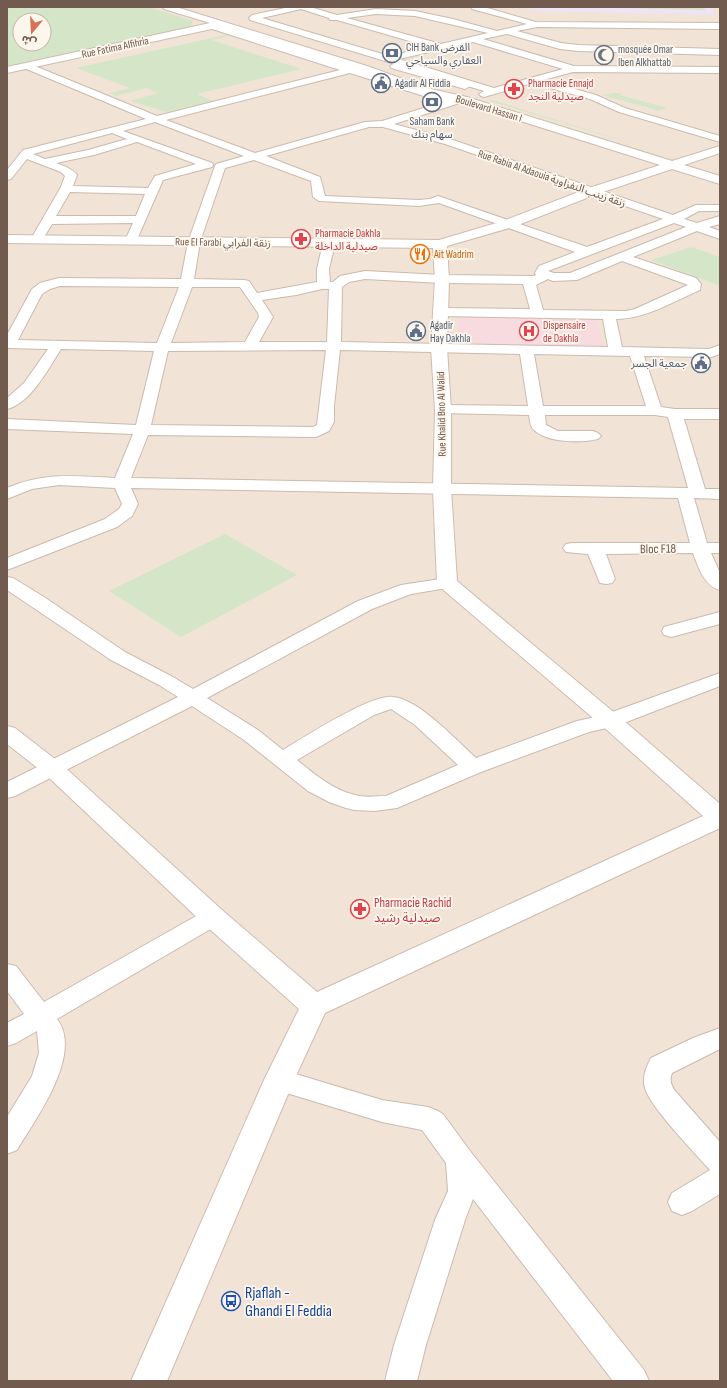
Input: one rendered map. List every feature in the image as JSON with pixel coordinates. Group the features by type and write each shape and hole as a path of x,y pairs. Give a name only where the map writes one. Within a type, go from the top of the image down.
{"street":[{"name":"Boulevard Hassan I","path":"167,7 217,25 363,68 385,77 458,101 720,180"},
{"name":"Boulevard Hassan I","path":"201,7 248,19 383,63 408,68 489,92 504,100"},
{"path":"248,19 301,7 333,18 440,47"},
{"path":"475,7 537,24 612,32 670,26 720,26"},
{"path":"333,18 364,11 421,13 496,33"},
{"path":"248,19 389,59 489,92 573,69 720,70"},
{"path":"431,27 453,21"},
{"path":"389,59 506,30 537,24"},
{"name":"Rue Fatima Alfihria","path":"7,70 217,25"},
{"path":"217,25 349,70 458,101"},
{"path":"670,26 672,36"},
{"path":"396,35 418,30"},
{"path":"506,30 564,47 617,50 720,52"},
{"path":"612,32 617,50"},
{"path":"473,39 573,69"},
{"path":"625,69 623,62 632,50"},
{"path":"27,66 158,120 316,179 319,197 323,199 419,203 432,202 438,199 588,252"},
{"path":"7,177 26,154 349,70"},
{"path":"531,80 593,97 622,110 720,139"},
{"path":"115,131 205,165 220,166 369,124 383,124 458,101"},
{"name":"Rue Rabia Al Adaouia زنقة زينب النفزاوية","path":"383,124 444,141 593,191 720,236"},
{"path":"45,162 90,153 137,139"},
{"name":"Rue El Farabi زنقة الفرابي","path":"7,239 329,244 440,244 508,224 593,191 720,149"},
{"path":"14,152 26,154 65,170 71,175 71,179 50,220 37,239"},
{"path":"677,153 708,163"},
{"path":"131,241 139,219 159,178 205,165"},
{"path":"7,566 28,555 70,540 120,518 126,512 130,504 121,483 142,430 162,347 187,283 194,242 220,166"},
{"path":"66,189 152,191"},
{"path":"541,278 543,269 566,259 672,220 700,207 720,208"},
{"path":"50,220 139,219"},
{"path":"7,424 142,430 309,433 321,431 326,422 326,406 334,346 336,286 345,279 365,275 442,279 572,277 697,227 720,220"},
{"path":"322,285 324,280 323,269 329,244"},
{"name":"Rue Khalid Bno Al Walid","path":"440,244 442,279 439,348 443,410 442,490 447,583"},
{"path":"440,312 609,316 633,314 695,287 695,284 691,281 622,257"},
{"path":"538,314 528,286 531,282 541,278"},
{"path":"250,346 266,317 265,312 242,283 65,281 48,285 37,292 8,344 162,347 334,346 635,351 717,355"},
{"path":"254,297 322,285 336,286"},
{"path":"609,316 616,351"},
{"path":"10,401 31,385 57,345"},
{"path":"526,350 539,427 546,433 563,436 593,436"},
{"path":"635,351 655,410"},
{"path":"443,410 655,410 675,414 720,414"},
{"path":"675,414 701,548 711,576 720,585"},
{"path":"7,494 28,485 59,480 121,483 442,490 720,494"},
{"name":"Bloc F18","path":"572,548 720,548"},
{"path":"595,549 606,580"},
{"path":"7,582 37,600 118,656 166,681 251,735 316,786 346,800 364,804 389,803 473,767 584,726 609,721 720,679"},
{"path":"7,791 192,698 365,605 407,589 447,583 720,817 314,1006 279,1080 149,1381"},
{"path":"671,631 720,618"},
{"path":"283,759 367,711 380,705 391,703 398,704 411,711 473,767"},
{"path":"7,733 52,768 213,917 314,1006"},
{"path":"7,1036 213,917"},
{"path":"7,973 50,1029 52,1053 45,1078 7,1142"},
{"path":"720,1038 702,1045 660,1066 657,1077 658,1088 666,1100 720,1162"},
{"path":"279,1080 382,1111 428,1119 433,1122 460,1160 633,1381"},
{"path":"401,1381 410,1346 450,1220 462,1191 460,1160"},
{"path":"682,1202 720,1179"}],"shaded area":[{"path":"7,7 720,7 720,1381 7,1381"},
{"path":"521,7 711,7 715,15 538,11"},
{"name":"Dispensaire de Dakhla","path":"457,315 596,317 604,347 459,344"}],"green space":[{"path":"7,7 148,7 193,21 190,28 7,68"},
{"path":"704,7 705,10 617,8"},
{"path":"230,34 233,35 211,40 301,69 197,94 214,101 166,112 130,101 158,93 146,88 116,96 110,93 130,88 76,68"},
{"path":"621,93 620,95 667,108 658,111 602,95"},
{"path":"492,100 667,154 490,101"},
{"path":"484,102 486,102 661,156 660,157"},
{"path":"691,247 720,257 720,286 651,260"},
{"path":"225,534 297,575 181,637 109,591"}],"place":[{"name":"CIH Bank القرض العقاري والسياحي","path":"392,53"},
{"name":"mosquée Omar Iben Alkhattab","path":"604,55"},
{"name":"Agadir Al Fiddia","path":"381,83"},
{"name":"Pharmacie Ennajd صيدلية النجد","path":"514,89"},
{"name":"Saham Bank سهام بنك","path":"432,102"},
{"name":"Pharmacie Dakhla صيدلية الداخلة","path":"301,239"},
{"name":"Ait Wadrim","path":"420,254"},
{"name":"Agadir Hay Dakhla","path":"416,331"},
{"name":"Dispensaire de Dakhla","path":"529,331"},
{"name":"جمعية الجسر","path":"701,363"},
{"name":"Pharmacie Rachid صيدلية رشيد","path":"360,909"},
{"name":"Rjaflah - Ghandi El Feddia","path":"231,1301"}]}
